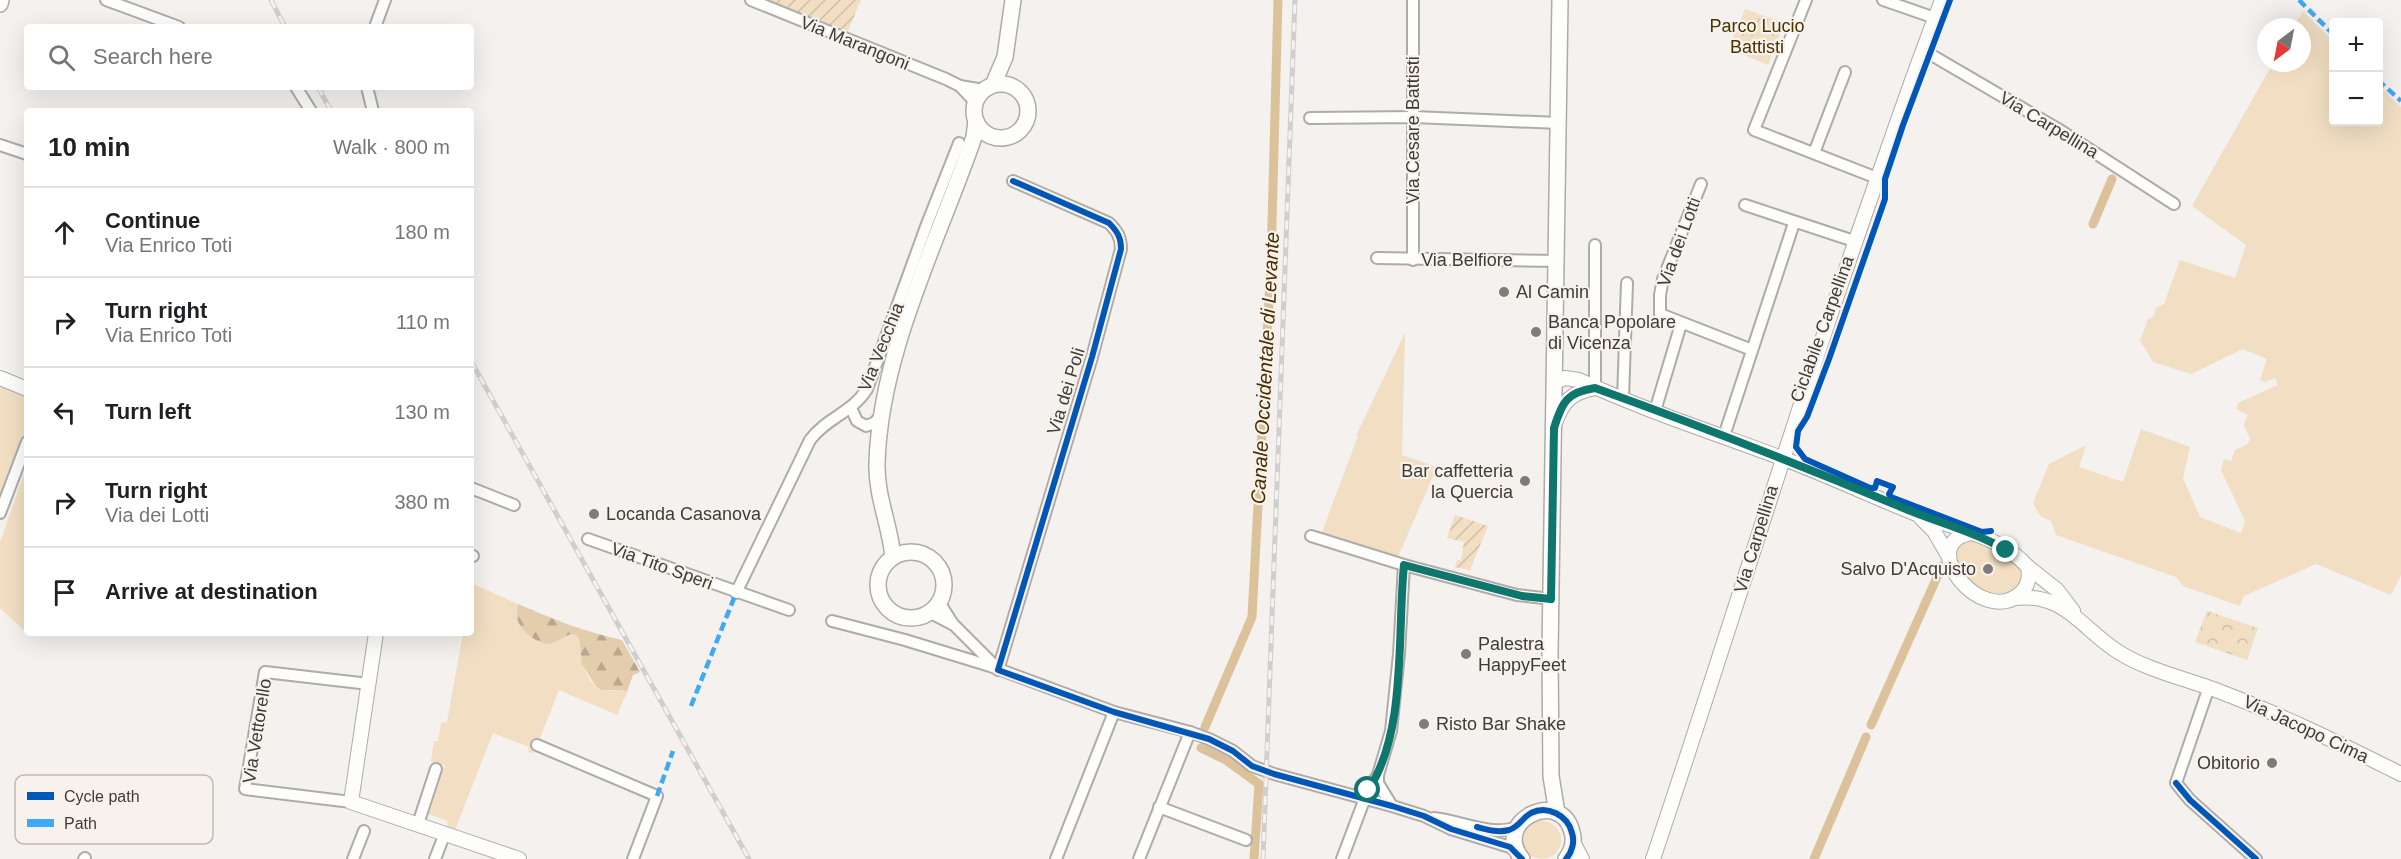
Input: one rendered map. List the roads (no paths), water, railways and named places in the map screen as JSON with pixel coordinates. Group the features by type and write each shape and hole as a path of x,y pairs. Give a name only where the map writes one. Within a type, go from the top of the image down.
{"main road":[{"path":"965,145 1011,137 1023,128 1027,121 1029,114 1026,99 1010,78 1005,57 1013,0"},
{"path":"1557,813 1551,776 1551,599 1560,0"},
{"path":"900,555 879,493 877,466 881,416 894,361 965,145 976,121 984,92 1005,57"},
{"path":"984,92 1008,85 1016,88"},
{"path":"976,121 984,132 996,138"},
{"path":"900,555 924,555 938,567 944,585 934,607 919,616 905,617 894,612 883,602 878,585 879,577 887,562 900,555"},
{"path":"1538,811 1551,776"},
{"path":"1520,856 1515,839 1518,827 1530,814 1538,811 1557,813 1570,825 1573,842 1566,859"}],"street":[{"path":"106,0 171,24"},
{"path":"376,24 386,0"},
{"name":"Via Marangoni","path":"751,0 960,86 984,92"},
{"name":"Via Cesare Battisti","path":"1413,0 1413,260"},
{"path":"1806,0 1754,130 1877,178"},
{"path":"1883,0 1935,18"},
{"name":"Via Carpellina","path":"1653,859 1854,241 1942,0"},
{"name":"Via Carpellina","path":"1923,50 2058,129 2174,204"},
{"path":"1814,153 1845,72"},
{"path":"298,90 309,108"},
{"path":"368,90 372,108"},
{"path":"1310,118 1414,117 1559,123"},
{"path":"0,145 24,153"},
{"name":"Via Vecchia","path":"736,593 810,440 823,427 851,408 867,389 927,224 965,145"},
{"name":"Via dei Poli","path":"998,669 1092,357 1121,249 1121,240 1117,231 1109,223 1013,181"},
{"name":"Via dei Lotti","path":"1701,184 1663,279 1660,314 1752,350"},
{"path":"1745,205 1854,241"},
{"path":"1724,436 1794,223"},
{"path":"1586,386 1595,245"},
{"name":"Via Belfiore","path":"1377,258 1557,261"},
{"path":"1623,398 1627,283"},
{"path":"1655,411 1681,324"},
{"path":"1555,352 1565,368 1586,386"},
{"path":"1555,382 1564,378 1623,398 1782,458 1917,514 1972,533 2021,558 2028,567 2057,590 2077,617"},
{"path":"4,380 24,388"},
{"path":"1554,428 1560,410 1568,398 1586,386"},
{"path":"851,408 857,421 866,426 878,444"},
{"path":"866,426 874,423 881,416"},
{"path":"0,513 24,450"},
{"path":"474,489 514,505"},
{"path":"1917,514 1934,531 1958,578 1975,594 1986,599 2030,596 2044,598 2077,617 2121,654 2153,668 2209,687 2176,783 2190,800 2256,859"},
{"path":"1949,557 1950,548 1957,538 1972,533"},
{"path":"1311,536 1404,565 1522,596 1551,599"},
{"name":"Via Tito Speri","path":"588,539 789,610"},
{"path":"1392,806 1378,783 1378,775 1391,731 1399,654 1404,565"},
{"path":"2012,598 2020,594 2028,581 2028,567"},
{"path":"934,607 998,669"},
{"path":"832,621 905,640 998,669 1114,712 1190,732 1233,751 1246,762 1261,769 1424,816 1451,829 1503,844 1520,856"},
{"path":"351,802 376,636"},
{"name":"Via Vettorello","path":"369,684 264,672 245,789 351,802 519,859"},
{"name":"Via Jacopo Cima","path":"2209,687 2297,722 2401,774"},
{"path":"1056,859 1114,712"},
{"path":"1139,859 1190,732"},
{"path":"537,745 657,796 633,859"},
{"path":"418,824 436,769"},
{"path":"1342,859 1368,790 1378,775"},
{"path":"1159,807 1246,840"},
{"path":"1424,816 1451,820 1495,832 1518,827"},
{"path":"353,859 364,831"},
{"path":"435,859 446,833"},
{"path":"1573,842 1582,859"}],"waterway":[{"name":"Canale Occidentale di Levante","path":"1205,727 1252,617 1271,261 1278,0"},
{"path":"2093,224 2112,179"},
{"path":"1871,725 1942,566"},
{"path":"1814,859 1866,737"},
{"name":"Canale Occidentale di Levante","path":"1201,748 1226,760 1259,784 1254,859"}],"railway":[{"path":"271,0 283,24"},
{"path":"1263,859 1295,0"},
{"path":"320,90 329,108"},
{"path":"474,366 749,859"}],"place":[{"name":"Al Camin","path":"1504,292"},
{"name":"Banca Popolare di Vicenza","path":"1536,332"},
{"name":"Bar caffetteria la Quercia","path":"1525,481"},
{"name":"Locanda Casanova","path":"594,514"},
{"name":"Salvo D'Acquisto","path":"1988,569"},
{"name":"Palestra HappyFeet","path":"1466,654"},
{"name":"Risto Bar Shake","path":"1424,724"},
{"name":"Obitorio","path":"2272,763"}],"park label":[{"name":"Parco Lucio Battisti","path":"1757,36"}]}
